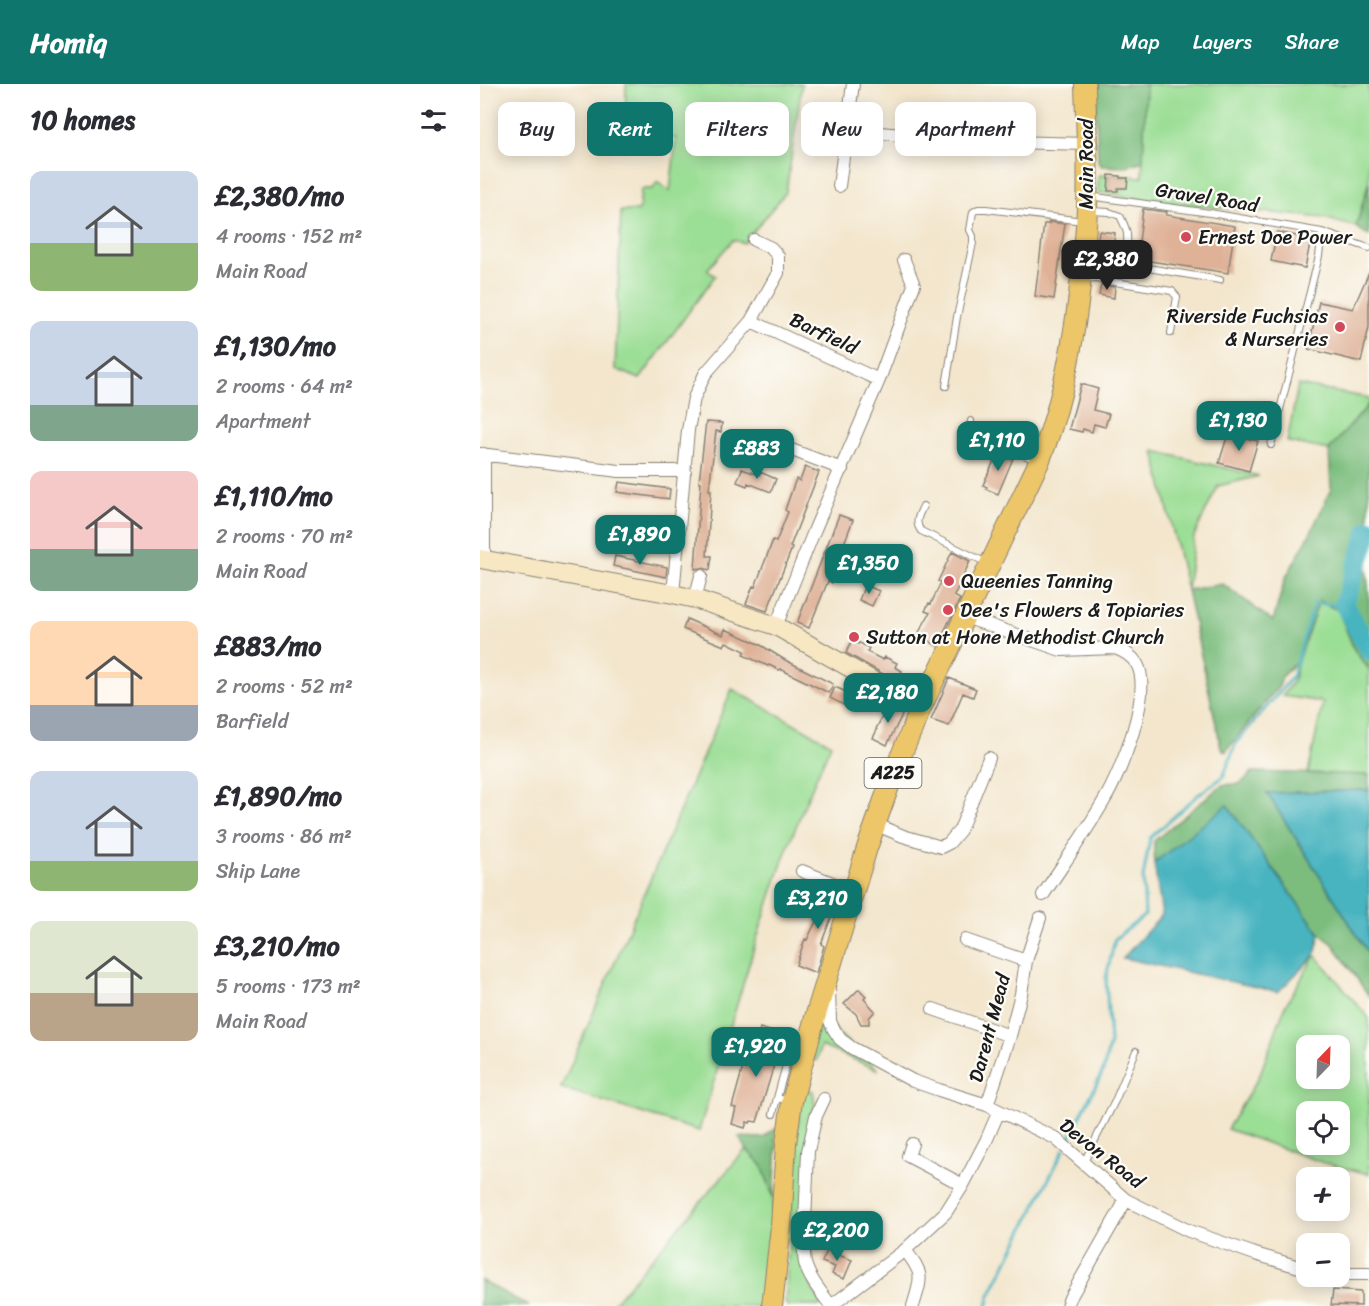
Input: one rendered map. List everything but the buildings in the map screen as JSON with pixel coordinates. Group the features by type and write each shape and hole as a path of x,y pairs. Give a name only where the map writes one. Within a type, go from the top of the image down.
{"main road":[{"name":"Main Road","path":"772,1306 781,1226 786,1144 785,1100 827,976 874,824 894,772 921,708 1039,462 1052,430 1061,398 1082,277 1087,209 1085,84"}],"street":[{"path":"851,102 853,84"},
{"path":"883,133 966,141 1087,144"},
{"path":"839,186 844,156"},
{"path":"673,594 688,430 694,398 705,375 752,321 778,273 778,256 771,248 754,240"},
{"path":"776,626 879,380 914,285 904,260"},
{"name":"Barfield","path":"752,321 879,380"},
{"path":"759,449 781,446 842,469"},
{"path":"685,471 619,471 482,454 482,559 673,594 776,626 921,708"},
{"path":"694,599 701,576"},
{"path":"965,617 1061,650 1115,648 1124,650 1138,665 1141,684 1140,698 1129,746 1106,797 1043,895"},
{"path":"874,824 903,836 941,847 949,843 960,830 989,758"},
{"path":"802,871 853,891"},
{"name":"Darent Mead","path":"987,1105 1010,1036 1022,993 1026,961 1040,918"},
{"name":"Darent Mead","path":"965,940 1026,961"},
{"name":"Devon Road","path":"827,976 830,1021 840,1039 852,1048 914,1081 987,1105 1055,1138 1126,1200 1189,1231 1296,1266"},
{"path":"933,1010 1010,1036"},
{"path":"824,1099 816,1116 808,1151 804,1247 805,1263 831,1306 905,1250 946,1212 963,1185 999,1111"},
{"path":"912,1144 908,1156 963,1185"},
{"path":"1082,1306 1069,1302 1126,1200"},
{"path":"905,1250 919,1269 920,1284 913,1306"},
{"path":"1350,1274 1369,1274"}],"lane":[{"path":"945,386 973,243 970,230 973,212 978,209 1087,209 1109,212 1120,216 1126,232 1128,255 1130,261 1136,266 1220,280"},
{"name":"Gravel Road","path":"1087,209 1210,213 1322,232 1369,248"},
{"path":"1271,446 1319,256 1322,232"},
{"path":"1082,277 1172,291 1177,297 1171,333"},
{"path":"970,421 969,432 1039,462"},
{"path":"923,506 917,520 921,531 991,565"},
{"path":"773,1114 785,1100 792,1043"},
{"path":"1082,1160 1114,1101 1136,1051"}],"green space":[{"path":"626,84 802,84 786,192 744,243 733,240 707,270 715,276 640,379 615,369 621,211 639,211 641,189 653,189 657,182 670,191 676,138 673,138 673,102 626,102"},
{"path":"1095,84 1146,84 1143,161 1124,167 1102,166 1098,162"},
{"path":"1146,84 1369,84 1369,182 1356,227 1324,218 1160,202 1098,192 1098,177 1101,175 1109,175 1108,190 1118,191 1118,188 1127,188 1127,179 1120,176 1142,177"},
{"path":"1369,182 1369,236 1356,227"},
{"path":"1298,385 1369,398 1369,404 1329,450 1287,442"},
{"path":"1369,404 1369,541 1365,558 1369,596 1369,669 1355,651 1338,610 1319,601 1298,660 1283,675 1279,686 1225,752 1221,747 1187,590 1223,584 1273,621 1285,579 1331,489 1329,450"},
{"path":"1154,451 1259,476 1218,486 1194,536 1187,590"},
{"path":"1319,601 1338,610 1355,651 1369,669 1369,775 1308,773 1323,702 1282,696 1294,680 1298,660"},
{"path":"732,689 831,744 784,857 756,941 699,1131 561,1088"},
{"path":"1252,772 1369,775 1369,790 1267,793 1369,954 1369,996 1333,944 1320,934 1227,806 1154,863 1154,841 1222,785 1239,784"},
{"path":"1315,955 1369,1018 1369,1174 1301,1155 1350,1155 1350,1101 1296,1101 1296,1153 1227,1129 1259,1077 1285,1006"},
{"path":"824,1005 825,1021 879,1070 821,1046 816,1061 810,1059"},
{"path":"806,1088 813,1091 815,1106 808,1130 811,1286 822,1304 819,1306 787,1306 785,1301 794,1148 803,1092"},
{"path":"775,1129 777,1130 775,1140 777,1141 774,1199 762,1165 746,1149 739,1137 763,1138"},
{"path":"746,1149 762,1165 774,1199 763,1306 611,1306"},
{"path":"480,1280 529,1306 480,1306"}],"water":[{"path":"1369,790 1369,954 1267,793"},
{"path":"1227,805 1320,934 1315,955 1278,992 1123,958 1162,915 1154,863"}],"waterway":[{"path":"1369,530 1344,604 1369,650"},
{"path":"1067,1143 1103,1071 1110,1043 1106,978 1115,939 1145,915 1143,878 1150,838 1198,795 1223,777 1236,743 1292,677 1314,604 1344,604"},
{"path":"987,1306 990,1295 1064,1149"}],"place":[{"name":"Ernest Doe Power","path":"1186,237"},
{"name":"Riverside Fuchsias & Nurseries","path":"1340,327"},
{"name":"Queenies Tanning","path":"949,581"},
{"name":"Dee's Flowers & Topiaries","path":"948,610"},
{"name":"Sutton at Hone Methodist Church","path":"854,637"}]}
